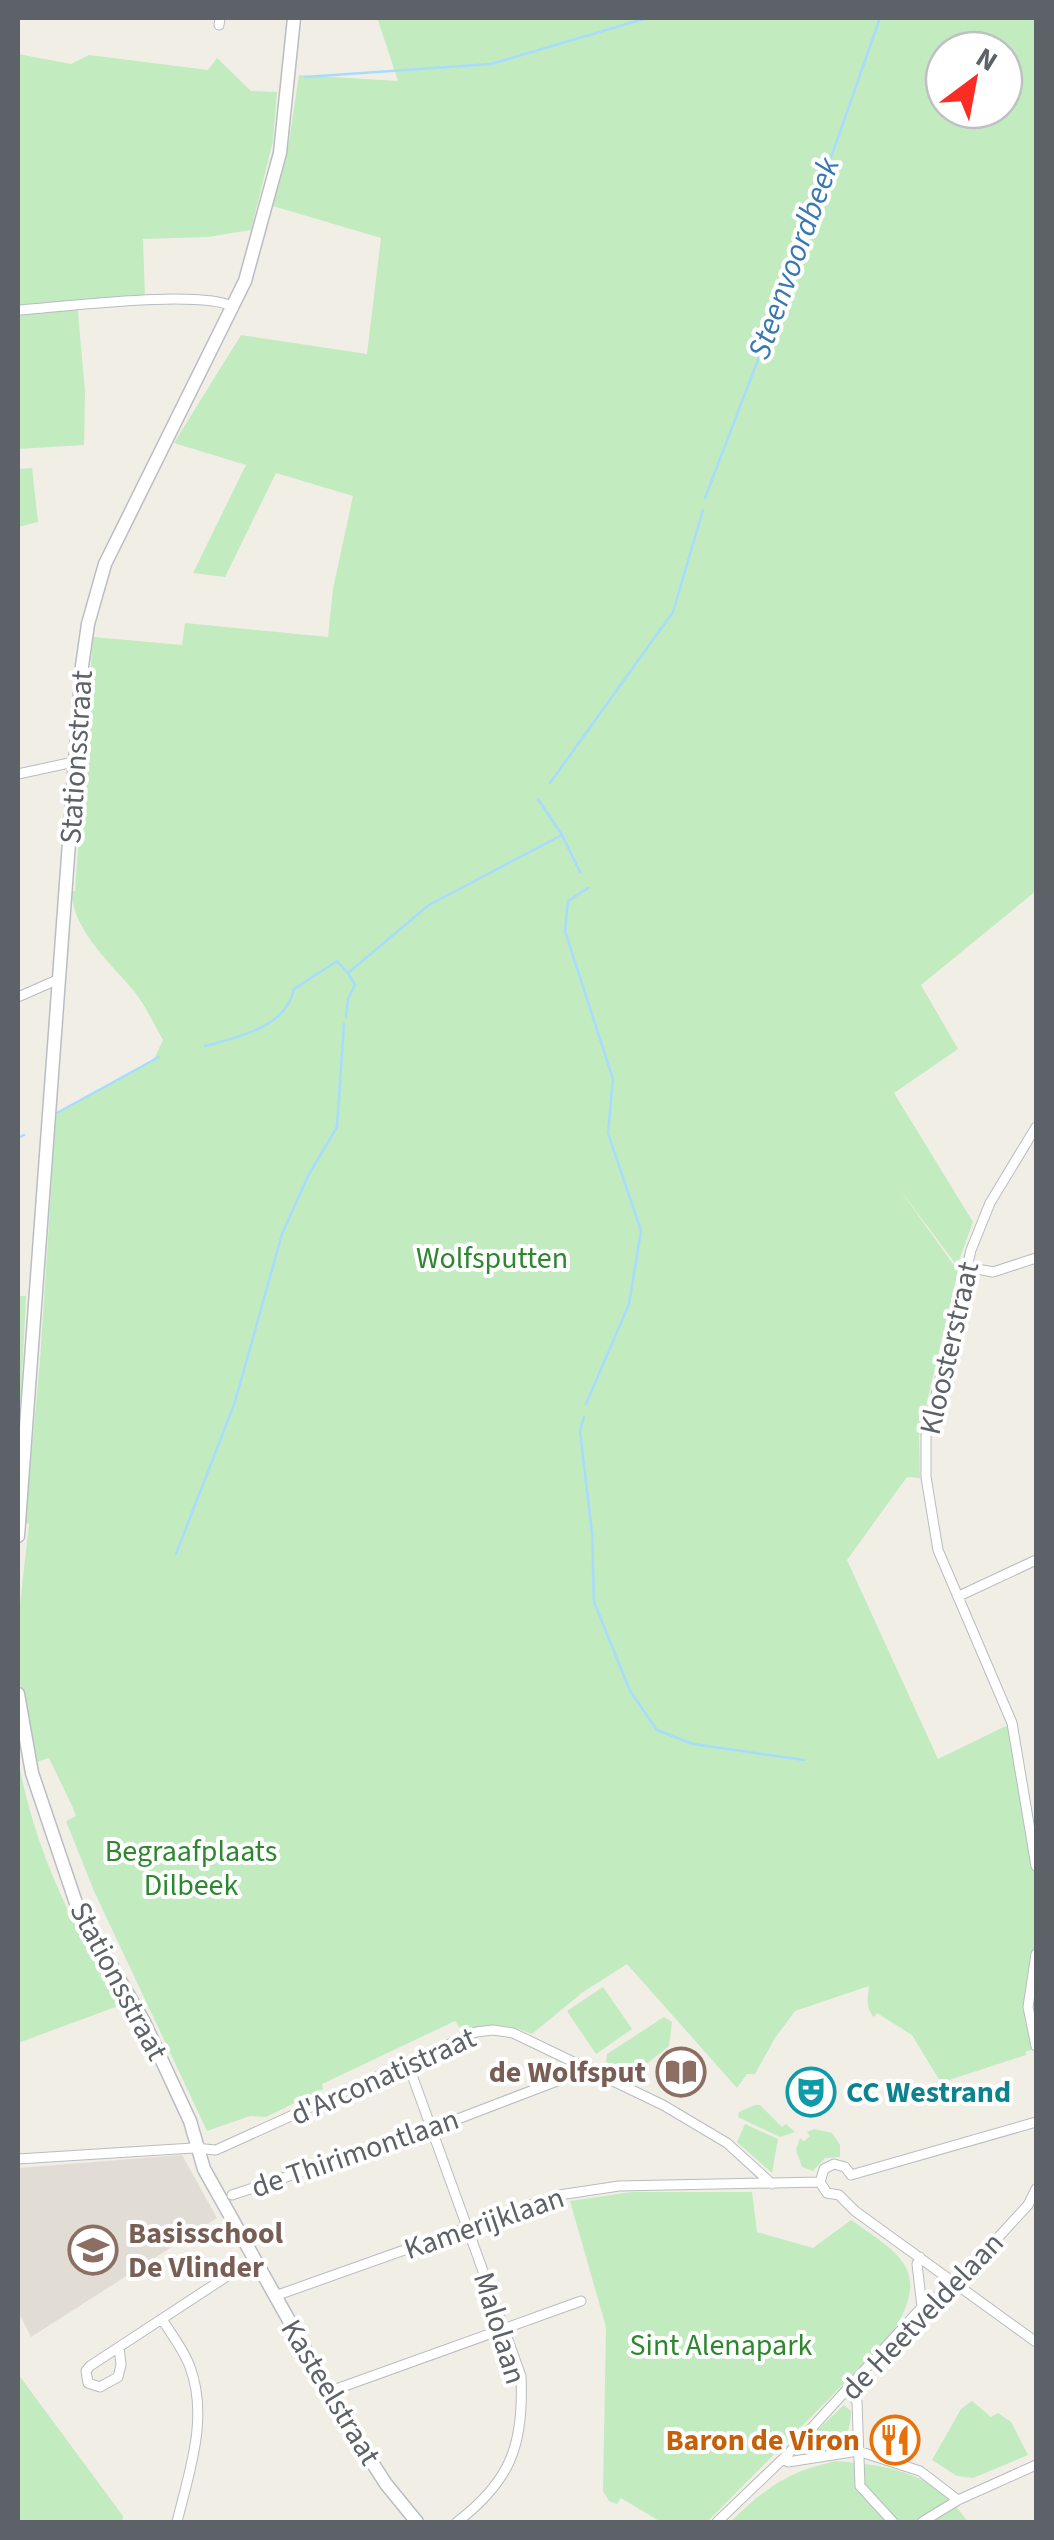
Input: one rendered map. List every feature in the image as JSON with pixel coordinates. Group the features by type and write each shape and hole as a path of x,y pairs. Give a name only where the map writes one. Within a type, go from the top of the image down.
{"street":[{"name":"Stationsstraat","path":"18,1536 88,624 106,564 234,306 250,264 280,153 294,18"},
{"path":"18,310 210,300 234,306"},
{"path":"18,774 78,761"},
{"path":"18,997 58,979"},
{"name":"Kloosterstraat","path":"1036,1127 990,1204 965,1271 926,1436 926,1478 938,1550 1012,1723 1032,1805 1036,1866"},
{"path":"965,1271 972,1268 993,1272 1036,1258"},
{"path":"959,1596 1036,1560"},
{"name":"Stationsstraat","path":"18,1694 32,1773 77,1906 144,2022 200,2149"},
{"path":"1036,1954 1028,2007 1036,2046"},
{"name":"d'Arconatistraat","path":"18,2159 216,2150 476,2032 493,2030 520,2036 591,2068 706,2128 772,2184"},
{"name":"Malolaan","path":"408,2064 521,2376 518,2445 502,2476 472,2511 457,2522"},
{"name":"de Thirimontlaan","path":"232,2195 591,2068"},
{"name":"Kamerijklaan","path":"275,2296 559,2194 619,2186 820,2182 824,2170 834,2164 845,2167 851,2175 1036,2122"},
{"name":"Kasteelstraat","path":"200,2149 204,2169 328,2392 375,2468 418,2522"},
{"path":"840,2195 850,2187 851,2175"},
{"path":"820,2182 826,2193 840,2195 856,2211 1036,2342"},
{"name":"de Heetveldelaan","path":"717,2522 783,2460 922,2308 956,2283 1028,2205 1036,2189"},
{"path":"118,2348 118,2377 100,2387 88,2382 86,2371 90,2366 238,2269 240,2255 249,2249"},
{"path":"920,2258 917,2264 922,2308"},
{"path":"238,2269 247,2274 261,2270"},
{"path":"328,2392 581,2301"},
{"path":"162,2319 189,2363 197,2391 194,2448 176,2522"},
{"path":"849,2390 857,2402 860,2486 893,2522"},
{"path":"783,2460 858,2451 920,2471 958,2500"},
{"path":"922,2522 958,2500 1036,2465"}],"shaded area":[{"name":"Basisschool De Vlinder","path":"182,2155 217,2218 31,2337 18,2311 18,2168"}],"green space":[{"name":"Wolfsputten","path":"1036,18 1036,891 921,985 958,1049 894,1093 973,1222 957,1266 898,1187 958,1271 919,1436 920,1478 907,1477 847,1560 938,1759 1012,1723 1036,1867 1036,1954 1028,2007 1036,2048 1026,2055 943,2082 912,2035 877,2013 874,2017 868,2006 869,1986 795,2011 755,2074 747,2074 737,2088 627,1964 583,1992 532,2034 498,2026 463,2032 455,2021 322,2084 323,2089 266,2117 250,2116 207,2131 94,1891 66,1821 76,1816 73,1808 49,1758 36,1762 18,1672 18,1622 29,1524 25,1523 56,1115 154,1059 163,1040 138,996 85,932 73,905 93,637 182,645 185,623 328,637 333,589 353,496 276,473 225,577 193,573 246,465 174,443 241,335 367,354 381,238 273,206 287,155 299,75 398,81 378,20"},
{"path":"18,54 71,64 89,55 208,70 217,58 251,91 277,92 273,141 251,230 208,237 143,239 145,298 77,302 85,391 84,445 18,449"},
{"path":"18,458 19,469 32,468 38,522 18,527"},
{"path":"18,1296 26,1296 18,1457"},
{"path":"18,1759 45,1856 87,1947 121,2005 18,2043"},
{"path":"603,1987 632,2029 596,2054 567,2011"},
{"path":"664,2017 672,2022 669,2046 634,2074 606,2062 607,2054"},
{"path":"760,2105 782,2127 786,2124 795,2132 780,2137 738,2117 739,2112"},
{"path":"745,2124 778,2139 772,2173 737,2142"},
{"path":"815,2129 832,2133 840,2145 840,2157 825,2158 813,2171 802,2167 796,2150 800,2138 804,2141 810,2136 807,2132"},
{"name":"Sint Alenapark","path":"632,2192 752,2192 757,2232 813,2248 851,2220 898,2257 910,2281 909,2297 890,2337 707,2522 661,2522 621,2498 617,2504 609,2501 603,2491 606,2327 570,2201"},
{"path":"18,2374 123,2516 122,2522 18,2522"},
{"path":"972,2401 991,2417 998,2413 1011,2422 1028,2455 973,2478 957,2476 932,2460 961,2409"},
{"path":"844,2405 851,2411 848,2432 840,2445 826,2452 805,2451 805,2442"},
{"path":"836,2461 893,2469 926,2482 955,2505 968,2522 730,2522 778,2483 803,2470"}],"waterway":[{"path":"305,77 491,64 647,18"},
{"name":"Steenvoordbeek","path":"705,498 782,297 880,18"},
{"name":"Steenvoordbeek","path":"550,783 673,612 703,510"},
{"name":"Steenvoordbeek","path":"205,1046 271,1022 289,1002 294,989 337,961 348,973 429,905 562,835 538,799"},
{"path":"563,837 580,872"},
{"path":"586,1404 629,1304 641,1231 608,1133 613,1079 565,931 568,901 588,888"},
{"path":"346,1017 355,985 348,973"},
{"path":"176,1554 235,1402 282,1234 308,1176 337,1127 344,1024"},
{"name":"Steenvoordbeek","path":"57,1113 159,1057"},
{"name":"Steenvoordbeek","path":"18,1138 24,1135"},
{"path":"584,1417 580,1431 592,1533 594,1602 630,1691 657,1730 693,1744 804,1760"}],"place":[{"name":"de Wolfsput","path":"681,2072"},
{"name":"CC Westrand","path":"811,2092"},
{"name":"Basisschool De Vlinder","path":"93,2250"},
{"name":"Baron de Viron","path":"895,2440"}],"park label":[{"name":"Begraafplaats Dilbeek","path":"191,1868"}]}
